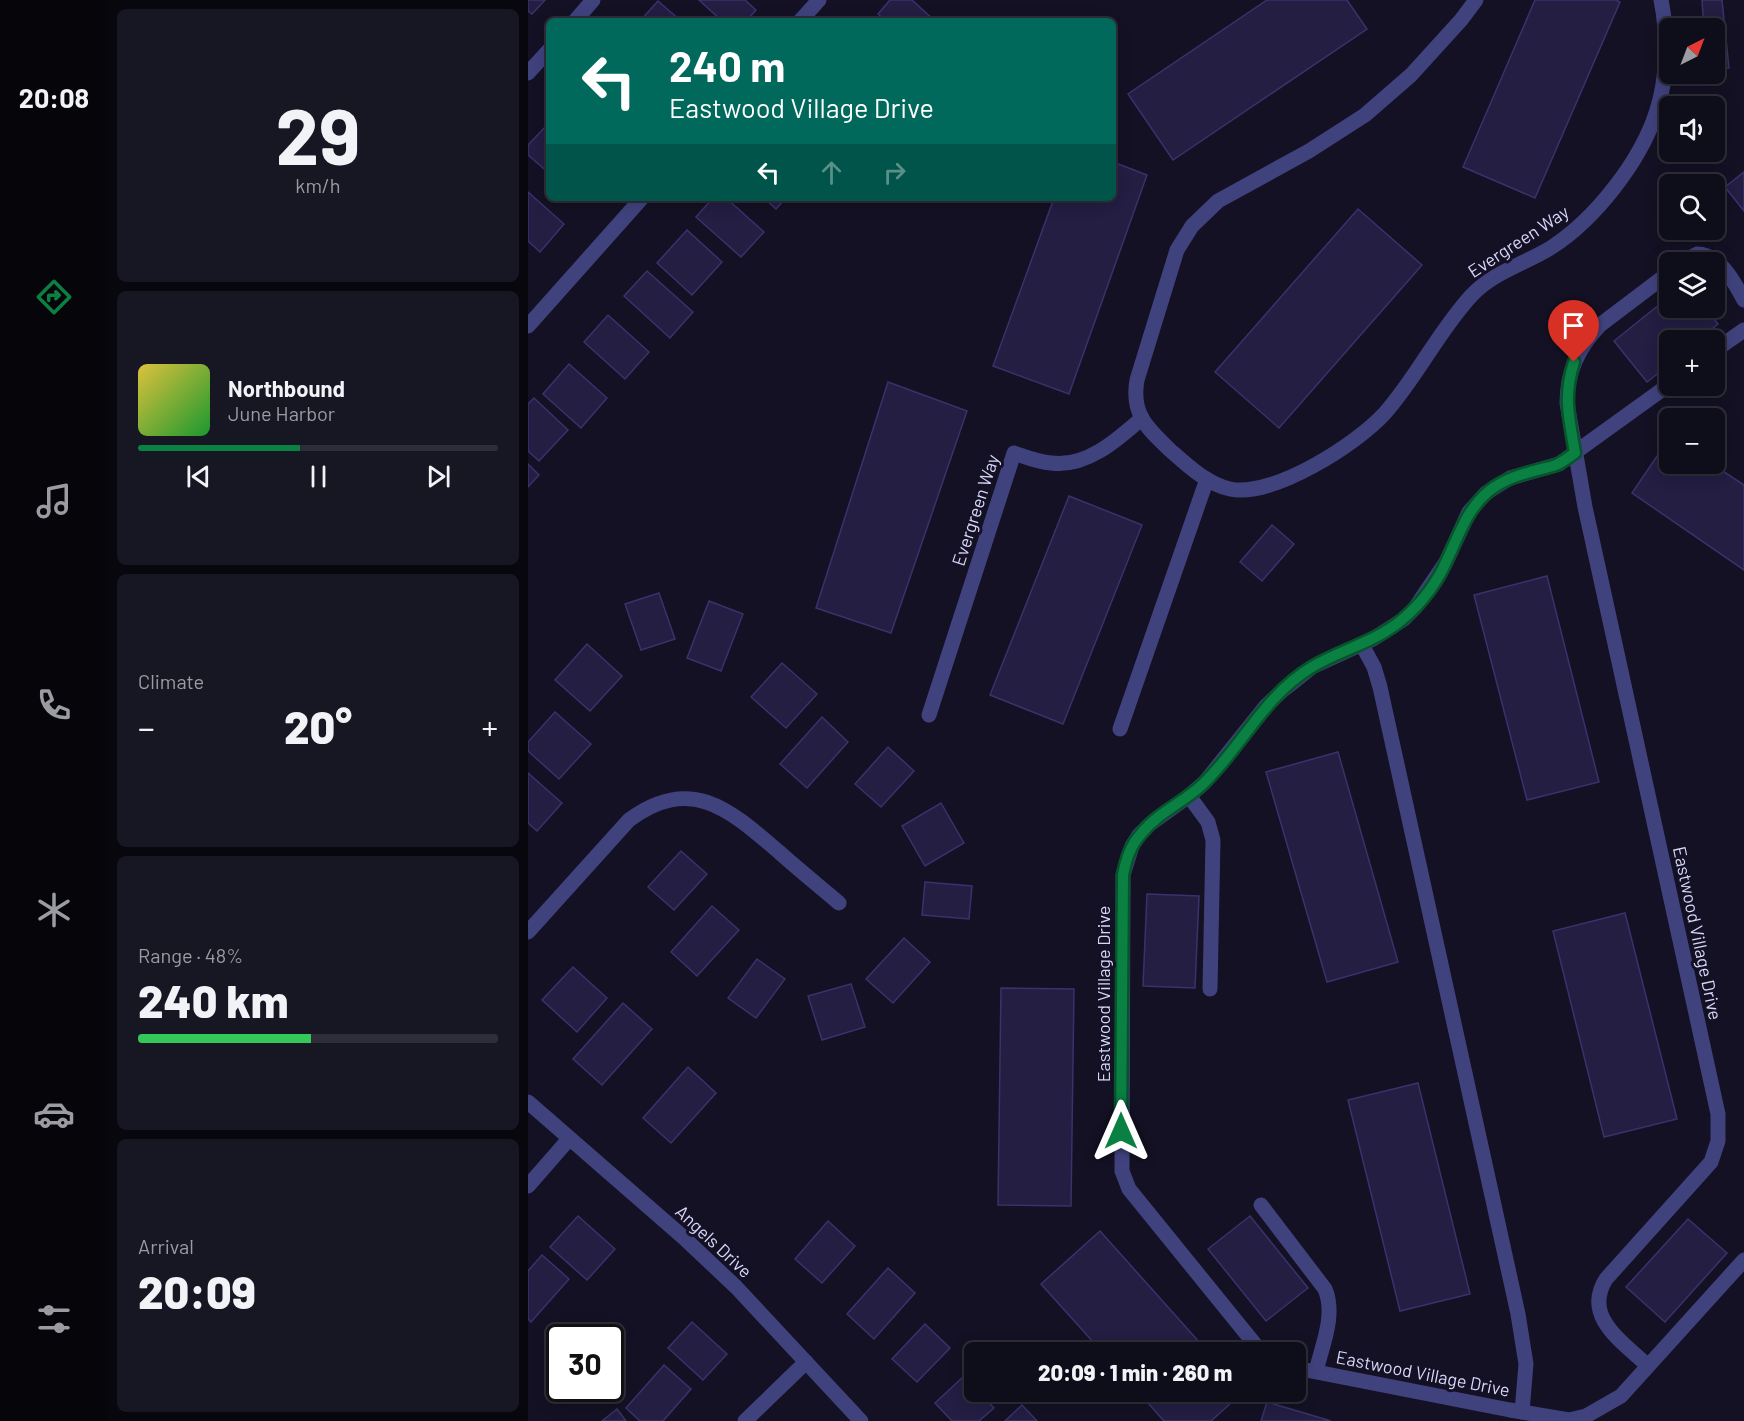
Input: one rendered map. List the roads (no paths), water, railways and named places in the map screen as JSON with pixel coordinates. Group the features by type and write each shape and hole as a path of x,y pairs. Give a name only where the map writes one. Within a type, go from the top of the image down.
{"street":[{"path":"578,18 593,0"},
{"path":"803,18 819,0"},
{"name":"Evergreen Way","path":"1476,0 1411,75 1365,115 1309,151 1218,201 1192,226 1177,250 1137,380 1134,397 1142,418 1155,436 1183,462 1207,479 1222,486 1240,490 1267,487 1303,471 1353,441 1368,429 1395,400 1444,329 1472,295 1495,276 1552,246 1583,222 1624,174 1656,113 1660,99 1664,58 1664,15 1661,0"},
{"path":"528,73 546,53"},
{"path":"528,326 639,201"},
{"path":"1725,271 1744,300"},
{"name":"Eastwood Village Drive","path":"1648,1366 1608,1327 1601,1317 1597,1298 1606,1279 1705,1170 1715,1151 1719,1128 1718,1114 1590,530 1575,453 1567,390 1580,349 1600,326 1659,280"},
{"path":"1725,343 1744,330"},
{"name":"Eastwood Village Drive","path":"1253,1342 1129,1189 1122,1172 1123,875 1132,846 1150,824 1190,796 1218,767 1266,706 1283,690 1312,667 1362,645 1396,624 1415,608 1446,562 1469,512 1486,493 1510,478 1559,464 1659,392"},
{"name":"Evergreen Way","path":"929,715 1014,453 1049,463 1076,461 1105,448 1142,418"},
{"path":"1120,729 1207,479"},
{"name":"Eastwood Village Drive","path":"1362,645 1374,667 1380,687 1518,1314 1526,1364 1522,1412"},
{"path":"1190,796 1208,822 1213,840 1210,989"},
{"path":"528,932 629,820 657,803 672,799 709,802 736,817 839,903"},
{"name":"Angels Drive","path":"528,1102 683,1237 736,1287 861,1421"},
{"path":"528,1186 569,1139"},
{"name":"Eastwood Village Drive","path":"1261,1205 1325,1289 1328,1297 1330,1307 1316,1371"},
{"name":"Eastwood Village Drive","path":"1306,1370 1569,1420 1586,1416 1621,1396 1744,1260"},
{"path":"745,1421 806,1362"}]}
